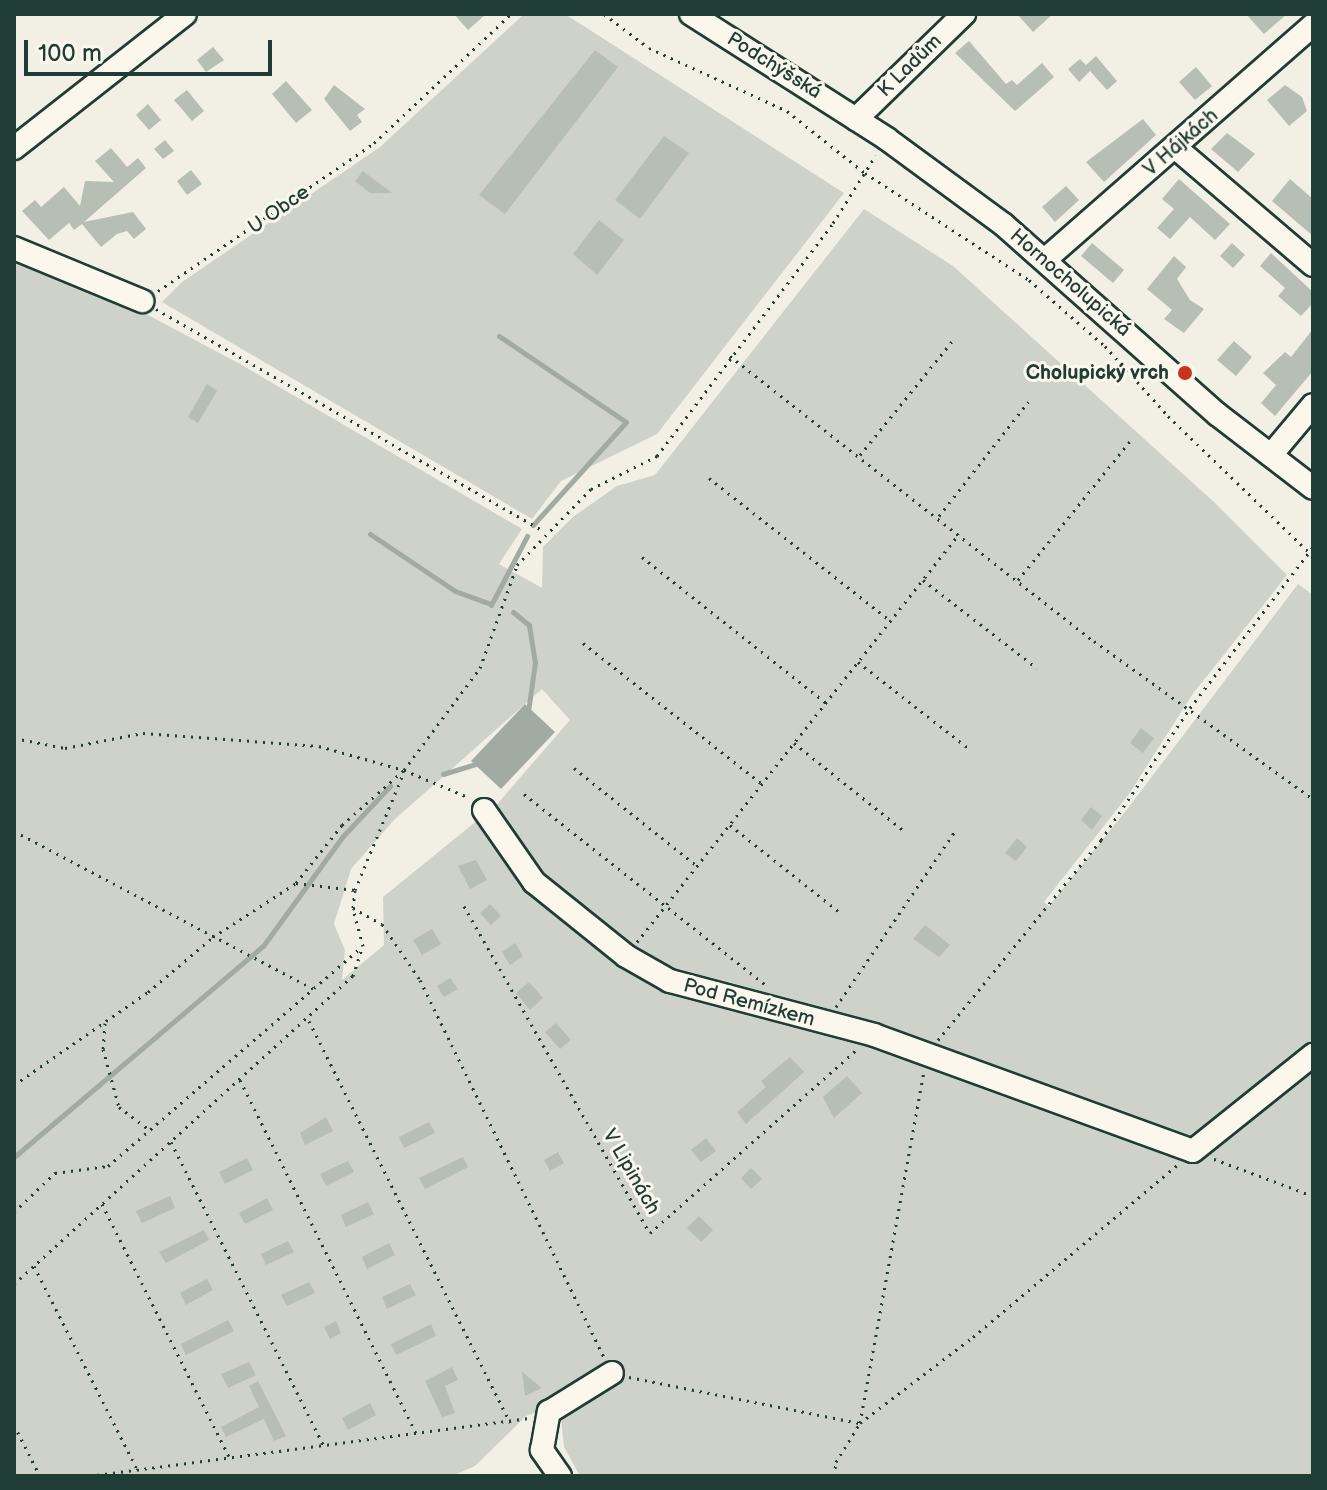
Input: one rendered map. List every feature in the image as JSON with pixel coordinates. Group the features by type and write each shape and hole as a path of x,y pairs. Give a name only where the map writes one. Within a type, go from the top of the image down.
{"street":[{"path":"14,148 185,14"},
{"name":"Podchýšská","path":"691,14 856,119"},
{"name":"K Ladům","path":"856,119 964,14"},
{"name":"V Hájkách","path":"1047,258 1309,37"},
{"name":"Hornocholupická","path":"856,119 1047,258 1217,414 1313,488"},
{"path":"1176,148 1313,265"},
{"path":"14,248 142,301"},
{"path":"1271,455 1313,405"},
{"name":"Pod Remízkem","path":"484,810 534,882 626,956 701,994 874,1035 1193,1151"},
{"path":"1193,1151 1313,1055"},
{"path":"560,1476 542,1450 549,1412 612,1373"}],"path":[{"name":"U Obce","path":"142,301 374,143 511,14"},
{"path":"604,14 649,48 787,111 865,173 1040,289 1105,346 1311,555"},
{"path":"14,1085 105,1023 213,937 296,883 342,825 404,770 480,668 517,565 545,532 591,489 657,456 833,223 865,173"},
{"path":"142,301 545,532"},
{"path":"860,455 953,340"},
{"path":"730,356 1018,580 1313,799"},
{"path":"938,517 1028,402"},
{"path":"1018,580 1131,440"},
{"path":"709,478 890,620"},
{"path":"626,956 959,534"},
{"path":"834,1476 860,1423 927,1056 1101,840 1190,708 1311,555 1313,547"},
{"path":"642,557 826,703"},
{"path":"922,580 1037,668"},
{"path":"583,643 762,784"},
{"path":"858,662 968,748"},
{"path":"14,738 65,748 143,733 218,736 319,746 458,789 484,810"},
{"path":"794,743 903,830"},
{"path":"574,768 697,866"},
{"path":"14,1284 309,1021 353,976 363,946 353,908 355,890 404,770"},
{"path":"524,794 778,994"},
{"path":"730,825 838,911"},
{"path":"14,831 316,990"},
{"path":"824,1023 955,831"},
{"path":"296,883 355,890"},
{"name":"V Lipinách","path":"464,906 650,1233 874,1035"},
{"path":"353,908 382,924 420,980 612,1373 860,1423 973,1337 1193,1151 1313,1196"},
{"path":"14,1212 55,1173 108,1166 316,990 363,946"},
{"path":"309,1021 510,1423"},
{"path":"105,1023 103,1049 114,1076 119,1107 151,1131"},
{"path":"240,1080 416,1433"},
{"path":"171,1142 325,1447"},
{"path":"102,1204 229,1457"},
{"path":"34,1266 137,1469"},
{"path":"89,1476 510,1423 540,1415"},
{"path":"14,1425 40,1476"}],"shaded area":[{"path":"524,14 565,14 844,193 657,434 561,481 532,519 162,302 182,282 380,147"},
{"path":"864,209 953,266 1214,502 1287,575 1192,695 1129,794 1044,902 1049,906 1125,812 1298,584 1313,595 1313,1476 580,1476 564,1447 560,1410 603,1388 526,1416 475,1466 452,1476 14,1476 14,259 135,308 240,364 522,529 499,564 542,588 543,547 573,517 617,486 655,475","holes":["542,689 570,720 492,810 541,873 608,930 688,980 853,1041 689,999 619,960 479,819 383,897 384,945 342,980 345,950 334,924 351,869 394,820"]},
{"path":"525,704 555,732 501,789 471,761"}],"building":[{"path":"454,14 486,14 468,30"},
{"path":"1017,14 1053,14 1033,32"},
{"path":"1246,14 1287,14 1264,34"},
{"path":"969,41 1006,84 1012,80 1017,85 1042,63 1054,77 1015,111 955,53"},
{"path":"213,47 224,60 206,72 197,60"},
{"path":"595,50 618,67 505,214 479,195"},
{"path":"1096,56 1117,81 1107,90 1090,71 1079,82 1068,69 1080,59 1086,65"},
{"path":"1196,67 1212,86 1195,100 1179,82"},
{"path":"286,81 312,110 296,123 272,94"},
{"path":"334,85 365,109 357,115 362,122 350,131 324,99"},
{"path":"1285,85 1302,97 1307,111 1289,126 1267,100"},
{"path":"187,90 204,111 192,121 174,100"},
{"path":"148,104 161,120 149,130 136,115"},
{"path":"1143,119 1156,135 1104,182 1086,162"},
{"path":"1227,133 1255,154 1238,172 1211,149"},
{"path":"664,136 689,153 640,219 615,200"},
{"path":"165,140 174,151 163,159 154,149"},
{"path":"111,148 127,167 138,158 146,168 84,222 133,212 146,229 134,239 127,231 117,234 101,247 82,224 74,230 69,223 49,240 22,211 35,200 41,207 64,187 80,206 85,181 114,182 95,161"},
{"path":"191,170 202,184 187,195 177,181"},
{"path":"363,171 392,193 370,193 355,181"},
{"path":"1179,179 1230,224 1215,240 1190,217 1170,239 1157,228 1174,209 1162,199"},
{"path":"1290,179 1313,199 1313,236 1272,201"},
{"path":"1066,186 1079,200 1055,222 1042,207"},
{"path":"599,220 624,240 597,275 573,254"},
{"path":"1092,243 1124,270 1113,283 1081,256"},
{"path":"1232,243 1245,255 1233,268 1220,256"},
{"path":"1271,253 1313,292 1313,303 1301,316 1278,296 1285,288 1260,266"},
{"path":"1174,256 1186,267 1177,279 1190,300 1204,309 1184,333 1164,319 1172,310 1147,289"},
{"path":"1313,329 1313,371 1275,416 1261,403 1276,385 1263,373 1285,352 1291,357"},
{"path":"1234,341 1252,357 1236,376 1217,360"},
{"path":"207,384 217,391 198,423 188,417"},
{"path":"1141,728 1154,738 1143,753 1130,743"},
{"path":"1091,807 1102,816 1092,830 1081,820"},
{"path":"1017,838 1027,847 1016,861 1005,853"},
{"path":"476,860 487,880 470,889 458,866"},
{"path":"490,904 501,916 491,925 480,913"},
{"path":"925,925 950,945 939,957 913,939"},
{"path":"432,929 441,944 422,955 413,940"},
{"path":"515,943 523,956 510,965 502,952"},
{"path":"450,978 458,989 444,997 437,986"},
{"path":"529,982 543,998 530,1010 516,993"},
{"path":"556,1023 571,1040 560,1049 545,1032"},
{"path":"790,1057 804,1072 746,1124 737,1112 766,1087 761,1081"},
{"path":"847,1076 862,1093 834,1118 823,1097"},
{"path":"326,1117 333,1131 305,1145 300,1133"},
{"path":"429,1122 435,1133 404,1148 399,1137"},
{"path":"706,1138 716,1151 701,1162 691,1150"},
{"path":"558,1152 564,1163 550,1171 544,1160"},
{"path":"463,1157 468,1167 425,1189 419,1178"},
{"path":"247,1158 253,1170 225,1184 219,1172"},
{"path":"348,1161 354,1172 326,1186 320,1174"},
{"path":"751,1168 762,1179 751,1189 741,1178"},
{"path":"170,1196 175,1208 142,1223 136,1211"},
{"path":"267,1198 273,1210 245,1224 239,1213"},
{"path":"368,1202 374,1214 346,1227 341,1215"},
{"path":"699,1216 713,1230 701,1242 687,1228"},
{"path":"204,1230 209,1240 166,1263 159,1252"},
{"path":"288,1241 294,1252 266,1265 261,1254"},
{"path":"389,1243 395,1255 367,1269 362,1257"},
{"path":"207,1279 213,1290 186,1305 180,1293"},
{"path":"309,1282 315,1293 287,1306 281,1295"},
{"path":"410,1284 416,1295 387,1309 382,1297"},
{"path":"228,1320 234,1331 186,1355 181,1344"},
{"path":"336,1321 341,1333 330,1339 324,1327"},
{"path":"431,1324 436,1336 396,1355 391,1344"},
{"path":"249,1362 256,1375 228,1388 221,1374"},
{"path":"452,1367 458,1380 445,1386 455,1413 442,1417 425,1381"},
{"path":"522,1372 542,1388 525,1396"},
{"path":"258,1381 286,1436 274,1441 264,1419 226,1437 221,1427 259,1407 249,1386"},
{"path":"370,1403 376,1415 348,1430 342,1418"}],"waterway":[{"path":"499,336 626,422 533,525"},
{"path":"370,534 455,591 490,604"},
{"path":"491,605 527,536"},
{"path":"513,612 529,625 535,662 528,712"},
{"path":"443,774 479,763"},
{"path":"14,1157 263,946 343,836 390,786"}],"place":[{"name":"Cholupický vrch","path":"1185,373"}]}
